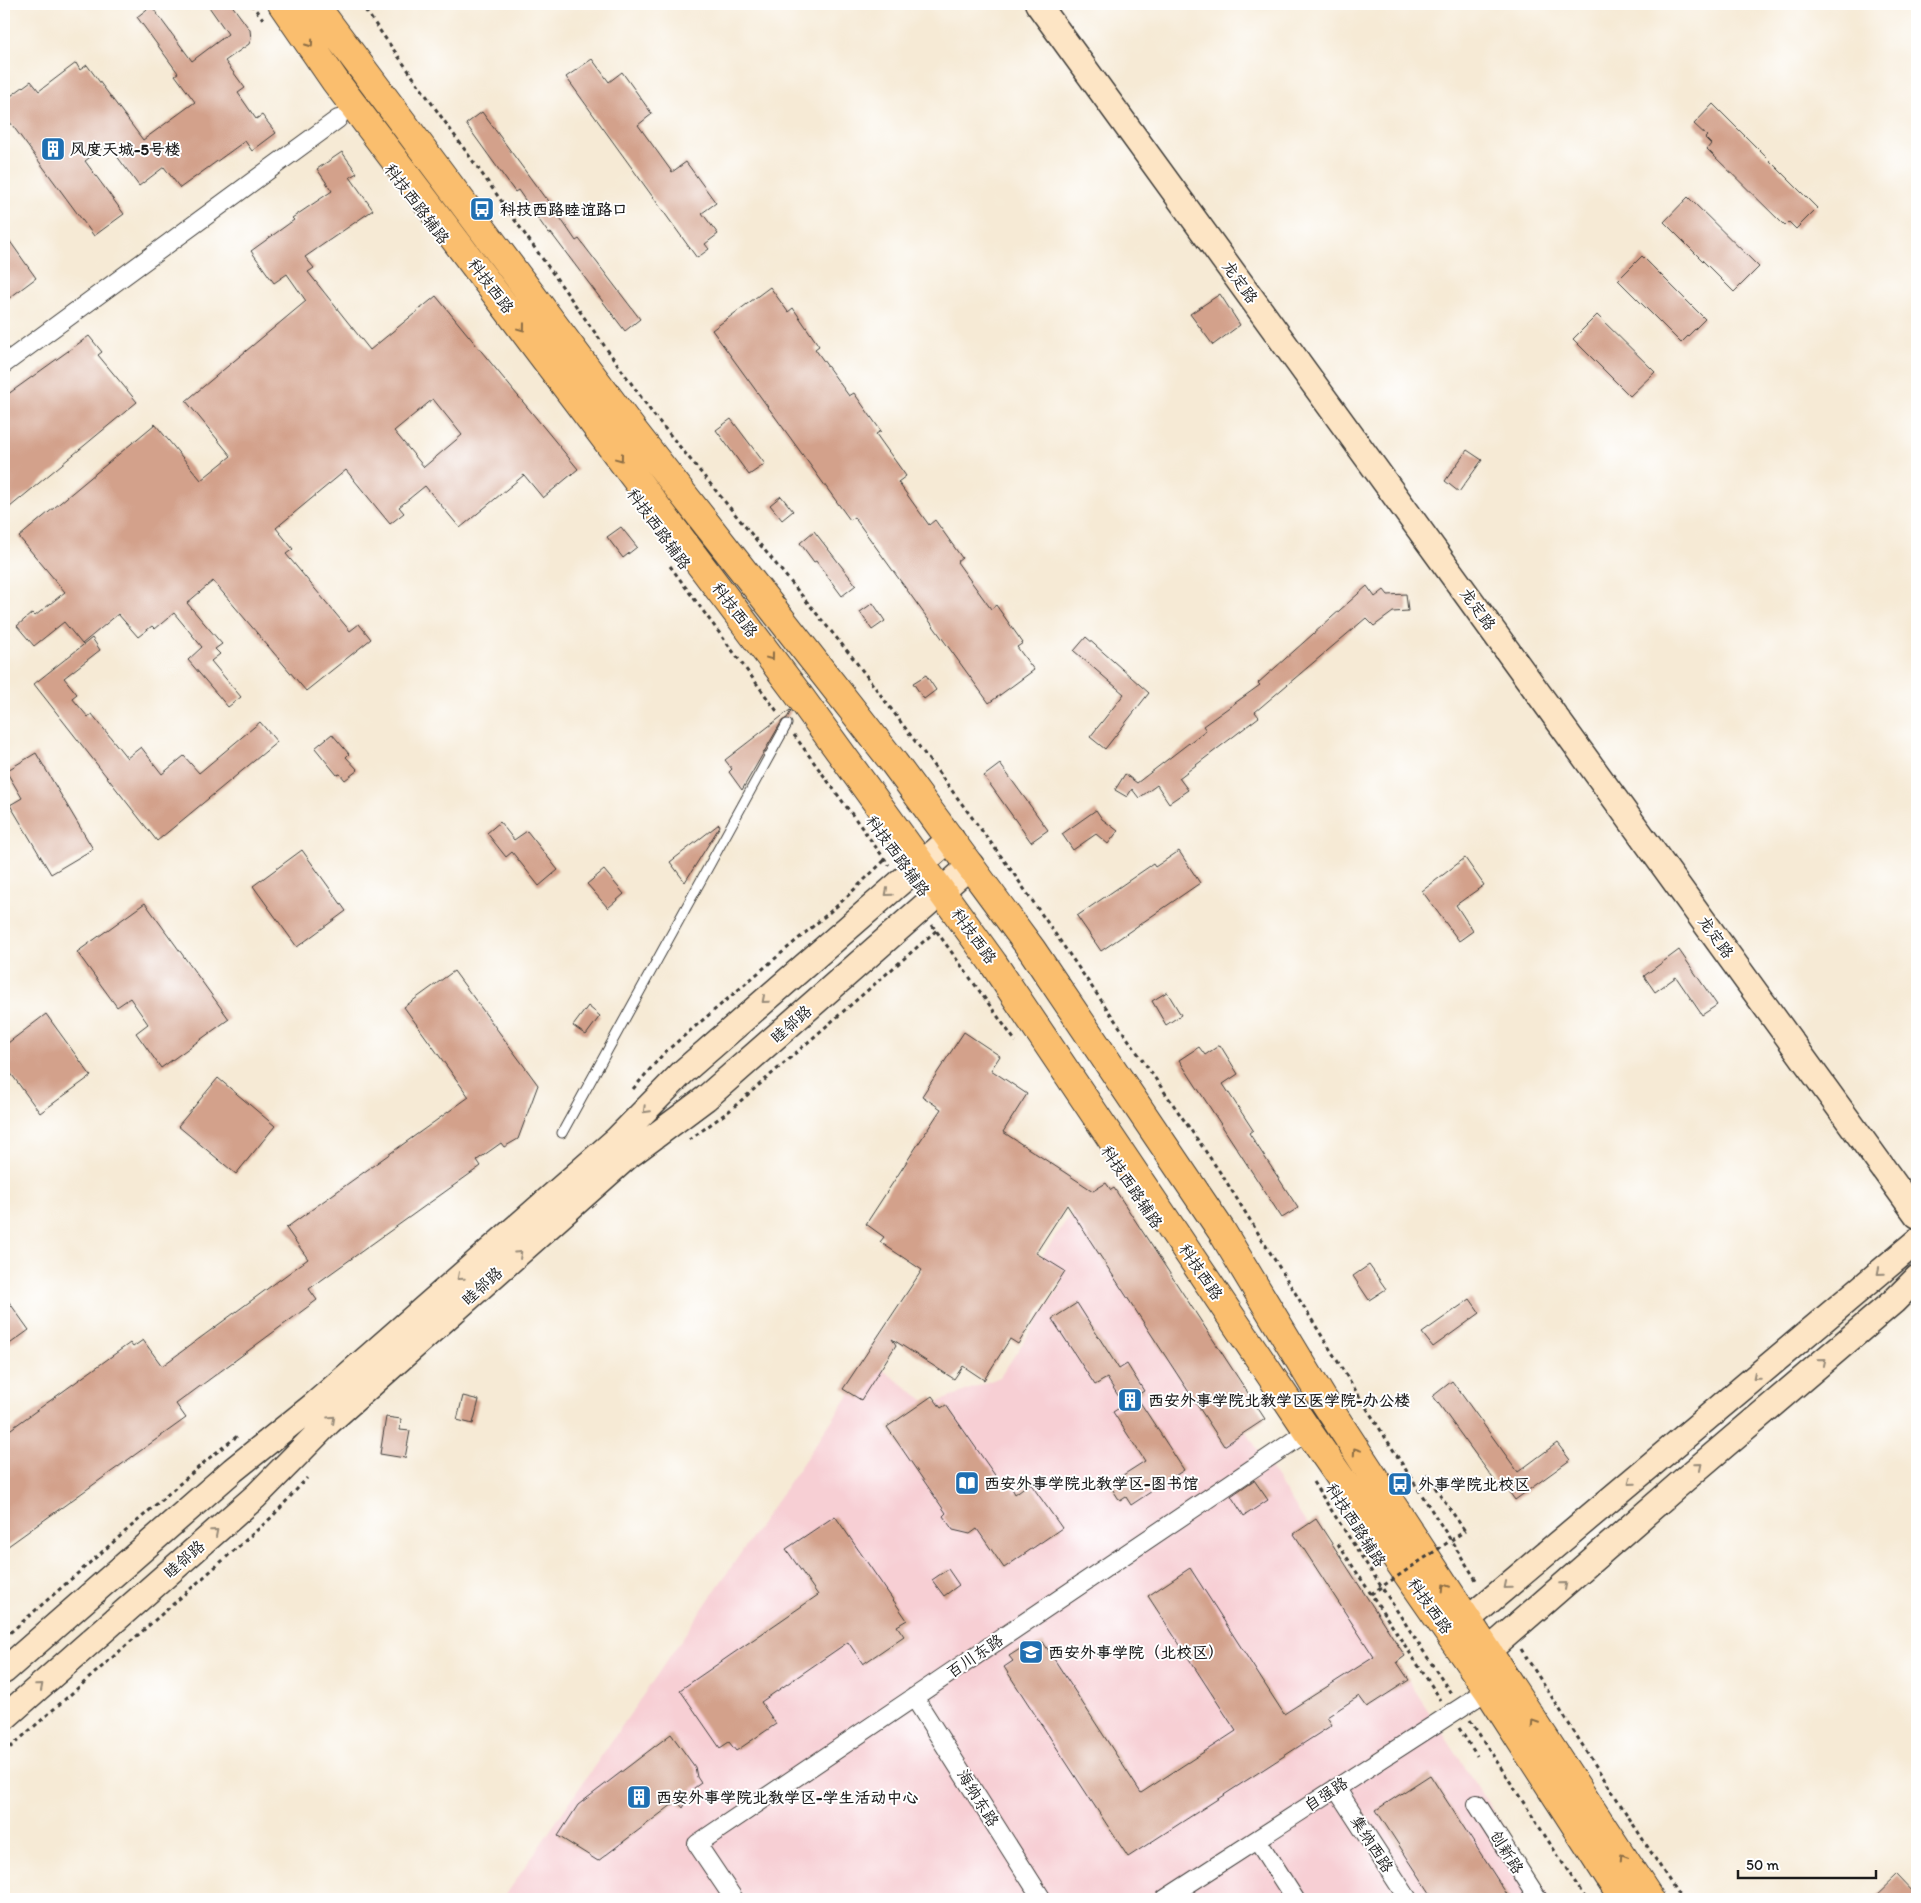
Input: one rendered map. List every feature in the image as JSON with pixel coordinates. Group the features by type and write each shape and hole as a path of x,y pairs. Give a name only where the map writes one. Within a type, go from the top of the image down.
{"main road":[{"name":"科技西路","path":"314,4 632,429 894,763 1032,950 1222,1230 1324,1402 1650,1899"},
{"name":"科技西路","path":"275,15 335,80 798,694 957,913 999,972 1308,1431 1488,1690 1623,1899"}],"street":[{"name":"龙定路","path":"1038,4 1917,1215"},
{"path":"4,364 338,119"},
{"name":"睦邻路","path":"4,1671 233,1470 314,1405 601,1153 683,1072 950,838"},
{"name":"睦邻路","path":"4,1718 256,1496 329,1422 627,1157 706,1098 971,865"},
{"path":"1467,1620 1917,1241"},
{"path":"1488,1651 1894,1300 1917,1278"},
{"name":"百川东路","path":"734,1899 697,1844 1308,1431"},
{"name":"自强路","path":"1165,1899 1488,1690"},
{"name":"海纳东路","path":"914,1697 1042,1899"},
{"name":"集纳西路","path":"1336,1788 1408,1899"},
{"name":"创新路","path":"1477,1804 1538,1899"},
{"path":"1257,1840 1295,1899"}],"lane":[{"path":"562,1133 787,724"}],"path":[{"path":"251,4 275,15"},
{"name":"科技西路辅路","path":"668,563 901,881"},
{"path":"630,1093 664,1053 838,905 904,841"},
{"name":"科技西路辅路","path":"921,909 1022,1050"},
{"path":"681,1145 729,1111 957,913"},
{"path":"4,1638 208,1459 246,1430"},
{"path":"4,1753 272,1516 310,1474"},
{"name":"科技西路辅路","path":"1308,1474 1455,1711 1586,1899"},
{"path":"1371,1594 1465,1531 1426,1474"},
{"path":"1338,1544 1371,1594 1455,1711 1477,1756"}],"shaded area":[{"name":"西安外事学院（北校区）","path":"1088,1189 1551,1899 503,1899 872,1362 931,1405 1000,1377 1063,1283 1036,1265"}],"building":[{"path":"207,4 231,4 250,30 251,39 249,44 225,61 245,88 238,93 256,119 262,115 276,133 252,151 245,141 180,188 164,167 139,186 108,144 85,161 124,214 94,236 4,114 4,101 31,81 39,91 76,63 80,70 87,65 143,140 195,102 175,75 178,73 137,17 151,6 192,61 228,34"},
{"path":"592,59 609,82 622,72 652,114 638,125 672,172 686,162 716,203 702,213 718,234 705,244 709,249 697,258 566,77"},
{"path":"1713,104 1817,208 1796,229 1789,222 1785,226 1707,149 1711,144 1705,138 1707,136 1694,124"},
{"path":"482,112 546,197 576,241 579,239 640,319 625,331 551,233 549,234 518,190 515,192 466,124"},
{"path":"342,152 357,173 350,177 373,210 305,257 314,268 308,272 370,350 436,296 578,469 543,498 524,475 460,528 425,486 399,507 404,513 390,524 346,470 276,528 293,549 286,554 350,631 359,624 371,639 306,691 213,581 187,603 222,644 215,649 220,654 211,661 241,697 228,707 188,660 202,647 174,613 155,629 152,626 138,637 118,614 82,644 64,622 34,646 17,626 32,613 35,616 65,592 19,537 155,424 201,480 231,456 186,401 306,301 287,274 274,283 251,251 294,220 292,218 332,191 317,169","holes":["433,399 462,435 424,467 394,431"]},
{"path":"1688,197 1759,267 1734,292 1664,222"},
{"path":"4,233 36,278 4,302"},
{"path":"1642,256 1705,319 1681,343 1618,280"},
{"path":"770,287 788,312 793,308 819,346 815,349 849,396 854,393 881,431 876,434 906,476 898,482 929,525 935,520 962,558 957,562 991,609 996,605 1023,643 1017,647 1034,670 989,703 854,517 850,520 712,330"},
{"path":"1220,294 1240,325 1213,345 1190,314"},
{"path":"1597,315 1655,372 1630,396 1573,339"},
{"path":"89,336 102,352 98,355 137,402 4,512 4,397"},
{"path":"731,419 765,464 749,475 716,430"},
{"path":"1467,450 1482,460 1459,492 1445,481"},
{"path":"781,496 793,511 782,520 770,505"},
{"path":"621,527 637,547 623,558 607,537"},
{"path":"814,531 856,585 842,596 800,543"},
{"path":"1367,586 1375,597 1384,590 1388,595 1406,594 1408,611 1393,612 1374,626 1366,618 1255,712 1259,717 1179,778 1188,790 1169,803 1157,785 1139,798 1132,789 1127,797 1115,790 1125,774 1137,783 1206,730 1203,726 1260,685 1258,683"},
{"path":"873,603 885,621 872,630 860,612"},
{"path":"1086,637 1149,693 1105,749 1090,737 1124,694 1074,651"},
{"path":"92,638 100,650 64,678 77,694 72,698 88,717 92,714 127,758 141,747 162,774 184,756 199,773 260,722 277,742 157,841 34,684"},
{"path":"926,675 936,690 924,699 913,683"},
{"path":"790,710 787,718 782,721 742,790 729,772 732,769 725,760"},
{"path":"332,734 349,754 346,757 358,770 345,780 340,774 337,775 315,748"},
{"path":"36,753 93,849 51,874 10,805 22,798 6,771"},
{"path":"1000,764 1048,830 1031,842 984,776"},
{"path":"1096,810 1102,819 1118,831 1108,844 1096,834 1073,850 1062,834"},
{"path":"500,822 514,840 527,831 558,870 539,886 512,852 506,857 487,833"},
{"path":"719,824 720,826 685,882 670,862"},
{"path":"302,850 346,911 297,947 253,886"},
{"path":"1179,851 1200,883 1101,951 1077,916 1153,864 1155,867"},
{"path":"1465,858 1484,885 1456,905 1473,931 1459,941 1422,891"},
{"path":"604,870 624,894 608,908 587,884"},
{"path":"145,903 229,1019 161,1068 136,1033 148,1024 130,998 117,1007 77,952"},
{"path":"1679,950 1717,1005 1702,1015 1676,977 1655,992 1644,976"},
{"path":"454,971 538,1085 518,1139 504,1147 501,1143 477,1160 481,1166 309,1289 317,1300 176,1404 186,1418 4,1549 4,1434 130,1343 133,1347 143,1340 162,1366 308,1259 286,1228 469,1097 404,1007"},
{"path":"1167,992 1181,1015 1166,1025 1152,1001"},
{"path":"588,1006 600,1016 586,1035 573,1026"},
{"path":"46,1014 91,1076 40,1113 4,1064 4,1046"},
{"path":"964,1032 1000,1056 991,1070 1027,1094 1003,1132 1093,1191 1106,1183 1111,1190 1114,1188 1265,1419 1224,1446 1067,1205 1036,1253 1065,1271 1018,1344 1010,1339 984,1380 963,1366 954,1379 892,1339 896,1345 861,1400 843,1389 922,1270 880,1242 884,1237 866,1224 941,1109 922,1096"},
{"path":"1220,1045 1238,1074 1223,1084 1253,1130 1249,1133 1298,1208 1282,1218 1179,1060 1199,1047 1205,1055"},
{"path":"218,1078 275,1126 236,1174 178,1126"},
{"path":"1369,1265 1386,1289 1369,1300 1353,1276"},
{"path":"4,1295 29,1330 4,1348"},
{"path":"1470,1299 1480,1313 1433,1347 1422,1333"},
{"name":"西安外事学院北教学区医学院-办公楼","path":"1077,1303 1119,1369 1127,1364 1144,1391 1136,1396 1184,1470 1131,1505 1126,1497 1120,1501 1109,1484 1145,1461 1113,1412 1124,1405 1107,1378 1095,1385 1052,1319"},
{"path":"1452,1381 1518,1472 1557,1443 1570,1460 1515,1500 1504,1485 1500,1488 1433,1396"},
{"path":"463,1396 479,1400 473,1424 457,1420"},
{"name":"西安外事学院北教学区-图书馆","path":"932,1396 941,1408 946,1405 999,1481 1006,1477 1015,1494 1030,1483 1062,1528 1004,1568 977,1529 970,1534 953,1530 943,1516 946,1513 887,1427"},
{"path":"386,1417 401,1419 400,1430 410,1431 405,1458 380,1454"},
{"path":"1254,1480 1268,1500 1244,1516 1231,1496"},
{"path":"835,1516 907,1620 897,1626 904,1636 863,1664 848,1642 761,1702 776,1724 736,1751 729,1742 720,1748 680,1690 818,1595 786,1549"},
{"path":"1316,1519 1405,1656 1397,1662 1409,1680 1367,1707 1359,1696 1327,1717 1332,1725 1128,1857 1004,1667 1013,1661 1009,1656 1028,1644 1031,1649 1043,1642 1141,1793 1236,1731 1148,1596 1190,1568 1284,1714 1374,1657 1294,1534"},
{"path":"948,1569 959,1585 944,1596 932,1580"},
{"name":"西安外事学院北教学区-学生活动中心","path":"671,1734 695,1767 697,1777 701,1783 694,1788 683,1808 677,1801 598,1861 558,1836 578,1805"},
{"path":"1430,1775 1510,1899 1434,1899 1376,1810"},
{"path":"1897,1875 1917,1896 1917,1899 1872,1899"}],"place":[{"name":"风度天城-5号楼","path":"53,149"},
{"name":"科技西路睦谊路口","path":"482,209"},
{"name":"西安外事学院北教学区医学院-办公楼","path":"1130,1400"},
{"name":"西安外事学院北教学区-图书馆","path":"967,1483"},
{"name":"外事学院北校区","path":"1400,1484"},
{"name":"西安外事学院（北校区）","path":"1031,1652"},
{"name":"西安外事学院北教学区-学生活动中心","path":"639,1797"}]}
